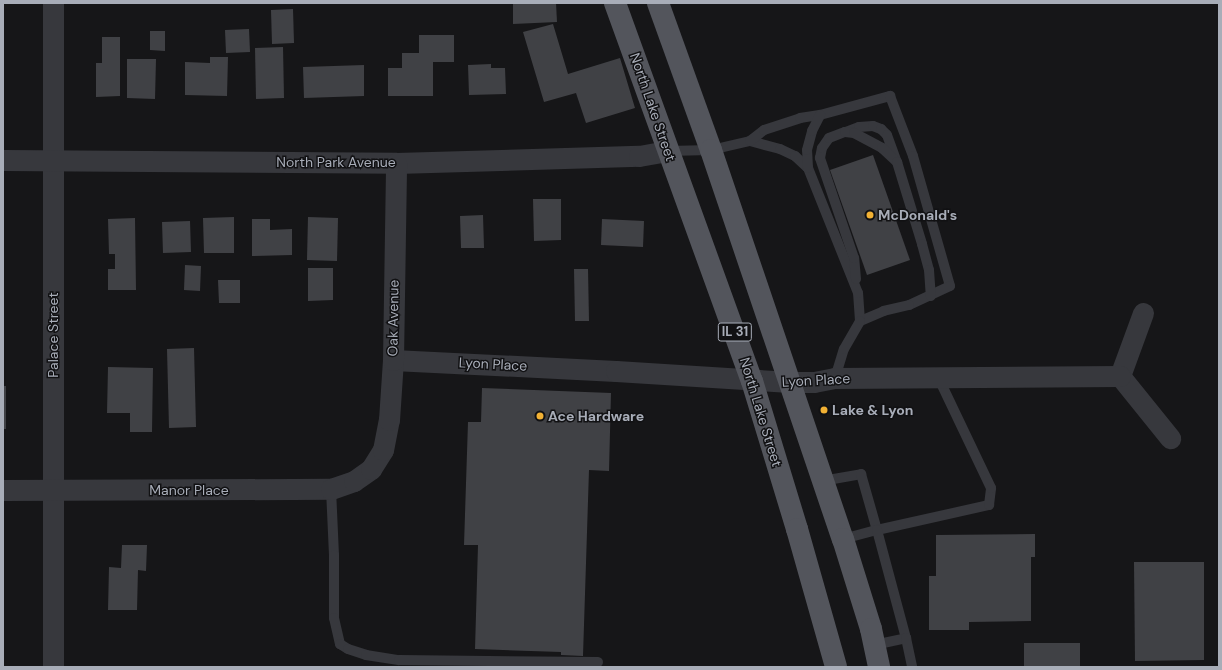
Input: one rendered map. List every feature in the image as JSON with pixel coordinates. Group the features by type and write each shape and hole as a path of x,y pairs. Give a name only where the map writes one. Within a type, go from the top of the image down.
{"main road":[{"name":"North Lake Street","path":"615,3 752,380 836,667"},
{"path":"658,3 711,150 790,382 871,629 879,667"}],"street":[{"name":"Palace Street","path":"53,3 53,667"},
{"name":"North Park Avenue","path":"3,160 396,163 639,156 668,151"},
{"name":"Oak Avenue","path":"371,469 383,450 389,420 393,360 396,163"},
{"path":"1143,313 1120,376 1170,438"},
{"name":"Lyon Place","path":"393,360 616,371 790,382 814,382 835,378 1120,376"},
{"name":"Manor Place","path":"3,490 331,489 354,481 371,469"}],"lane":[{"path":"668,151 711,150 750,141 764,130 800,118 820,116 890,96 913,156 950,286 909,305 884,311 860,321"},
{"path":"820,116 812,131 807,150 808,168 858,293"},
{"path":"835,378 844,350 860,321 854,258 820,158 822,148 829,138 859,127 873,126 881,129 887,135 892,146 922,244 929,270 931,296"},
{"path":"845,132 854,134 872,142 882,148 897,162"},
{"path":"750,141 780,149 795,156 808,168"},
{"path":"842,539 989,505 991,488 938,377"},
{"path":"822,481 861,474 906,638 912,667"},
{"path":"331,489 334,555 334,618 340,644 348,649 366,655 399,660 598,662"},
{"path":"874,645 906,638"}],"building":[{"path":"513,3 556,3 557,22 513,24"},
{"path":"293,9 294,43 272,44 271,10"},
{"path":"553,24 568,74 620,58 635,108 586,123 576,93 544,102 523,32"},
{"path":"249,29 250,52 226,53 225,30"},
{"path":"150,31 165,31 165,51 150,50"},
{"path":"419,35 454,35 454,62 433,62 433,96 388,96 388,68 402,68 402,53 419,53"},
{"path":"102,37 120,37 120,96 96,97 96,63 102,63"},
{"path":"283,47 284,98 256,99 255,48"},
{"path":"210,57 228,57 227,96 185,95 185,62 210,63"},
{"path":"127,59 156,59 155,99 127,98"},
{"path":"491,64 491,68 505,68 506,94 469,95 468,65"},
{"path":"364,65 364,96 304,98 303,67"},
{"name":"McDonald's","path":"873,155 910,260 867,275 830,170"},
{"path":"533,199 561,199 561,240 534,241"},
{"path":"483,215 484,248 461,248 460,216"},
{"path":"234,217 234,253 204,253 203,218"},
{"path":"308,217 338,218 337,261 307,260"},
{"path":"135,218 136,290 108,290 108,269 115,269 115,254 109,254 108,219"},
{"path":"252,219 270,219 270,230 292,229 292,255 252,256"},
{"path":"602,219 644,221 643,247 601,245"},
{"path":"190,221 191,252 163,253 162,222"},
{"path":"185,265 201,266 200,291 184,290"},
{"path":"308,268 333,268 333,300 308,301"},
{"path":"574,269 588,269 589,321 575,321"},
{"path":"218,280 240,280 240,303 219,303"},
{"path":"194,348 196,427 169,428 167,349"},
{"path":"108,367 153,368 152,432 130,432 130,413 107,413"},
{"path":"3,386 6,386 6,429 3,429"},
{"path":"482,388 611,393 609,471 589,470 583,656 561,655 561,652 475,649 478,545 464,545 468,422 481,422"},
{"path":"1035,534 1035,557 1031,557 1031,621 969,622 969,630 929,630 929,576 936,576 936,535"},
{"path":"122,545 147,545 146,571 138,570 137,610 108,610 109,567 121,568"},
{"path":"1134,562 1204,562 1204,660 1135,661"},
{"path":"1024,643 1080,643 1080,667 1024,667"}],"place":[{"name":"McDonald's","path":"870,215"},
{"name":"Lake & Lyon","path":"824,410"},
{"name":"Ace Hardware","path":"540,416"}]}
